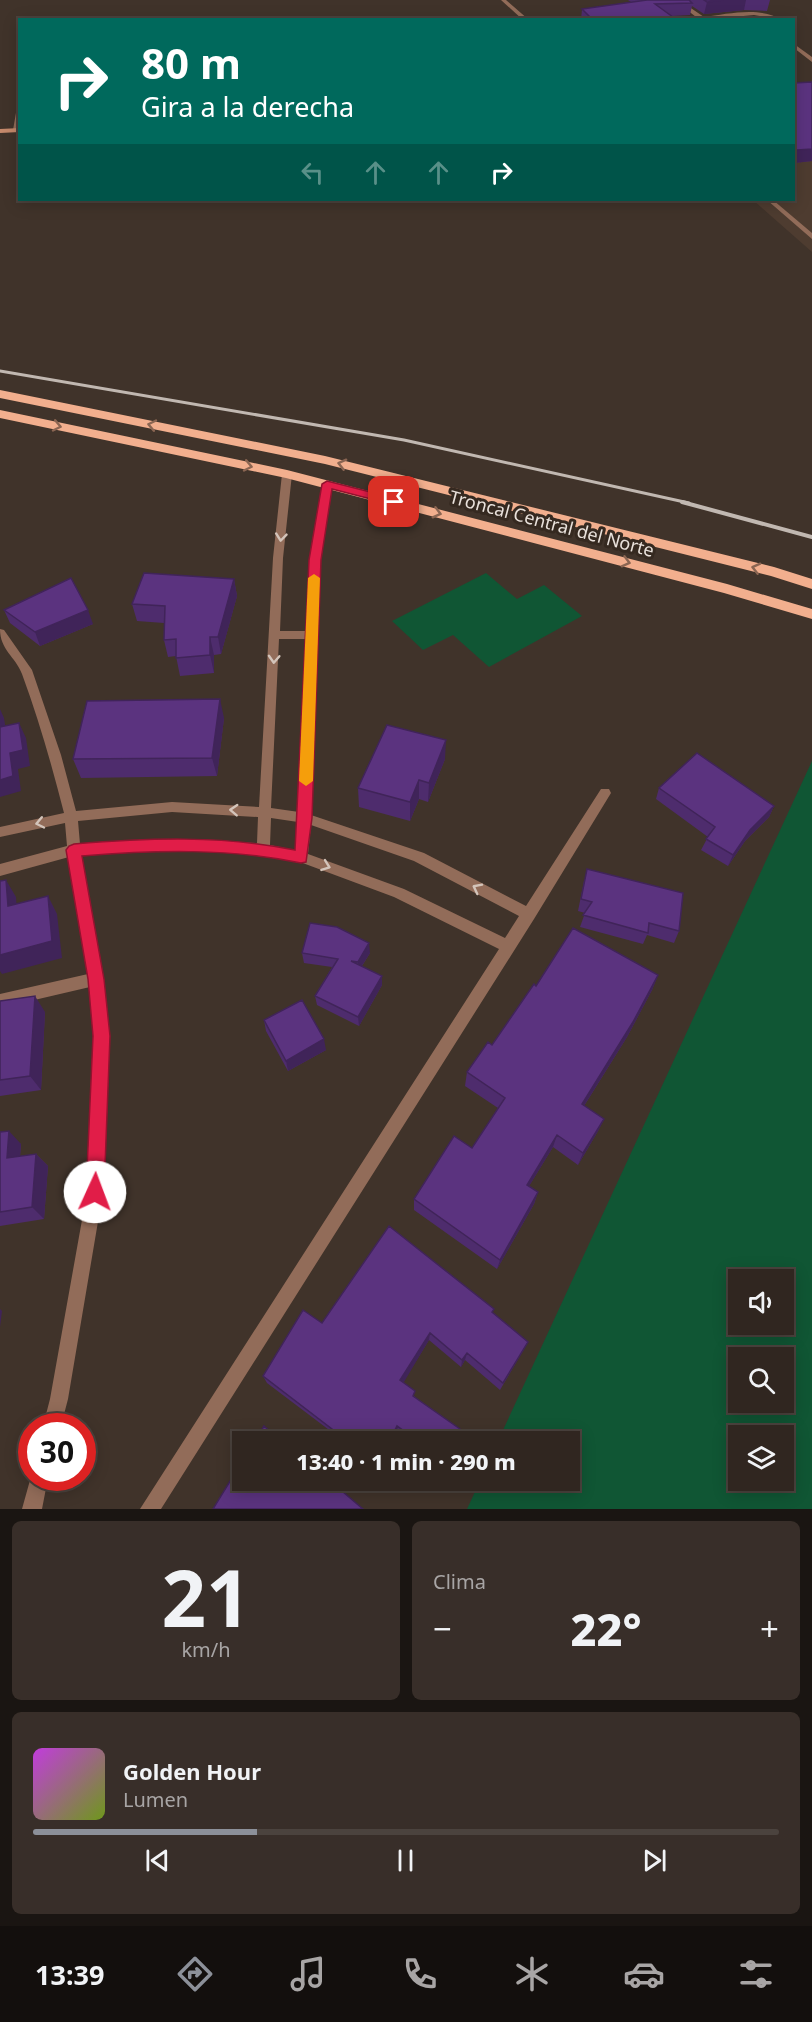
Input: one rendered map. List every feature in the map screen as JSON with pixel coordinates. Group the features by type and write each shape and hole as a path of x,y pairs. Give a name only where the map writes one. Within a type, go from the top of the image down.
{"highway":[{"name":"Troncal Central del Norte","path":"0,394 325,460 774,572 812,584"},
{"name":"Troncal Central del Norte","path":"0,414 287,474 727,589 812,614"}],"main road":[{"path":"0,131 18,130"}],"street":[{"path":"503,0 525,18"},
{"path":"676,0 703,18"},
{"path":"715,18 760,14 778,18"},
{"path":"795,47 812,60"},
{"path":"771,201 812,237"},
{"path":"263,849 278,558 287,474"},
{"path":"301,857 305,818 315,560 327,484"},
{"path":"0,633 26,670 55,755 71,817 74,850 96,979 102,1036 95,1192 54,1413"},
{"path":"275,635 312,635"},
{"path":"150,1509 605,793"},
{"path":"0,832 71,817 172,807 266,812 305,818 419,857 529,915"},
{"path":"0,870 74,850 151,844 263,849 301,857 399,893 507,946"},
{"path":"0,1001 96,979"},
{"path":"32,1509 36,1491"}],"shaded area":[{"path":"812,93 812,252 754,201 795,201 795,94"}],"green space":[{"path":"486,573 517,599 544,585 582,616 489,667 453,635 423,650 392,621"},
{"path":"812,761 812,1509 467,1509 475,1491 580,1491 580,1431 503,1431"}],"building":[{"path":"647,0 689,0 692,3 655,4 674,18 591,18 582,9"},
{"path":"812,82 812,149 797,150 795,148 795,83"},
{"path":"144,573 234,579 218,637 210,637 210,655 176,658 176,639 164,640 165,606 132,604"},
{"path":"71,578 88,610 35,632 4,610"},
{"path":"220,699 212,758 73,759 87,701"},
{"path":"19,723 23,750 10,753 13,776 0,780 0,727"},
{"path":"387,725 446,740 429,783 419,780 410,802 358,788"},
{"path":"697,753 774,806 750,830 733,855 706,839 715,827 659,788"},
{"path":"587,869 683,893 679,931 649,923 648,933 583,915 592,902 581,899"},
{"path":"6,880 8,906 48,896 52,941 0,955 0,881"},
{"path":"310,923 337,927 369,943 358,962 351,961 382,976 358,1017 315,996 338,959 302,953"},
{"path":"573,928 658,975 633,1022 582,1104 604,1119 583,1153 557,1135 527,1185 538,1192 500,1260 414,1199 454,1136 472,1148 505,1098 467,1072 488,1042 492,1045 534,984 536,986"},
{"path":"35,996 30,1076 0,1080 0,1001"},
{"path":"302,1000 324,1039 286,1061 264,1020"},
{"path":"9,1131 7,1158 36,1154 32,1207 0,1212 0,1132"},
{"path":"389,1226 494,1309 492,1312 528,1342 503,1383 467,1353 462,1360 430,1333 400,1380 415,1391 413,1396 460,1429 459,1431 404,1431 397,1426 394,1431 335,1431 263,1376 303,1310 322,1323"},
{"path":"232,1478 232,1491 342,1491 363,1509 213,1509"}],"railway":[{"path":"0,371 404,440 689,503"},
{"path":"682,502 812,537"}],"slow traffic":[{"path":"306,781 314,578"}],"route":[{"path":"95,1192 102,1036 96,979 74,850 151,844 263,849 301,857 305,818 315,560 327,484 394,502"}]}
